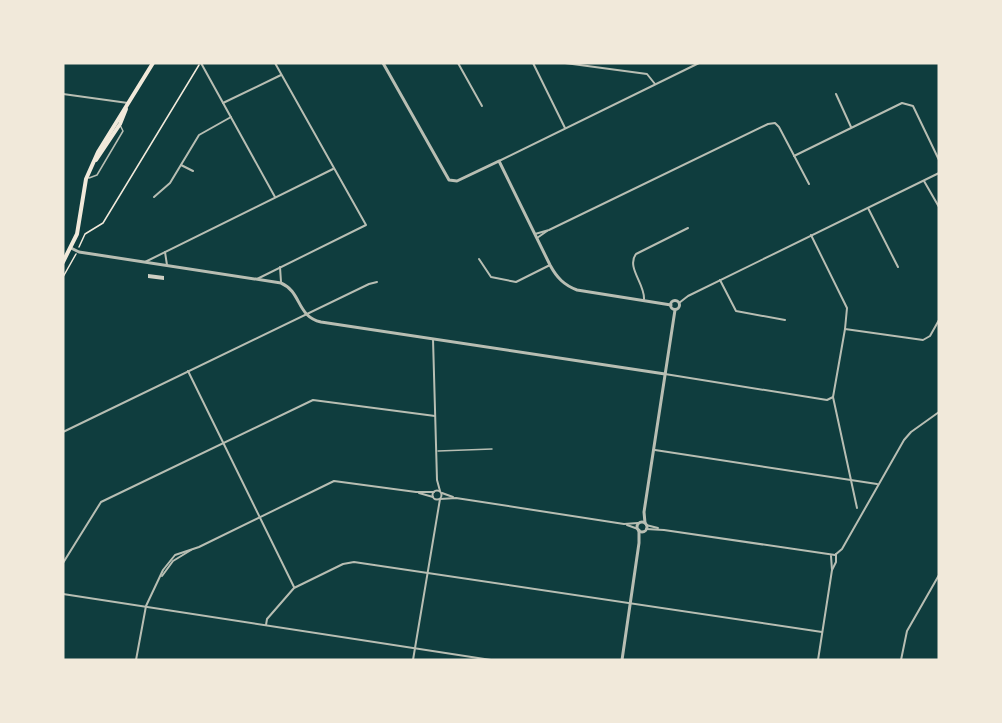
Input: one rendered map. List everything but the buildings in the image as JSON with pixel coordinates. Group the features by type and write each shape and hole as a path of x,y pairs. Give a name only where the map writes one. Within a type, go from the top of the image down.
{"main road":[{"path":"63,262 71,248 79,223 86,179 92,165 153,63"}],"street":[{"path":"200,63 275,197"},
{"path":"257,279 366,225 275,63"},
{"path":"383,63 448,180 457,181 699,63"},
{"path":"458,63 482,106"},
{"path":"533,63 565,128"},
{"path":"565,63 647,74 655,84"},
{"path":"223,103 281,75"},
{"path":"63,94 129,103"},
{"path":"836,94 851,128"},
{"path":"794,156 902,103 913,106 939,160"},
{"path":"154,197 170,183 199,135 231,117"},
{"path":"537,238 549,230 768,124 775,123 809,184"},
{"path":"499,160 550,266 566,286 577,290 644,299 671,305 675,310"},
{"path":"181,165 193,171"},
{"path":"145,262 333,169"},
{"path":"622,660 639,543 645,527 644,512 675,310 679,308 679,303 720,280 939,173"},
{"path":"923,181 939,207"},
{"path":"868,208 898,267"},
{"path":"644,299 644,292 632,264 632,258 688,228"},
{"path":"535,234 549,230"},
{"path":"71,248 77,252 281,283 294,292 305,314 321,322 827,400 836,392 846,308 811,235"},
{"path":"165,252 167,265"},
{"path":"479,259 491,278 516,282 550,266"},
{"path":"280,267 281,283"},
{"path":"720,280 736,311 785,320"},
{"path":"63,432 305,314 376,282"},
{"path":"671,305 674,301 679,303"},
{"path":"845,329 923,340 930,336 939,320"},
{"path":"413,660 441,492 438,480 433,339"},
{"path":"189,371 294,588"},
{"path":"833,397 857,508"},
{"path":"63,562 101,502 313,400 435,416"},
{"path":"416,492 440,499 456,498 624,524 639,523 645,527 831,555 842,549 877,484 907,436 939,412"},
{"path":"654,450 877,484"},
{"path":"437,509 434,492 438,480"},
{"path":"136,660 146,606 160,579 173,561 193,549 334,481 416,492 441,492 456,498"},
{"path":"639,543 639,523 644,512"},
{"path":"624,524 638,530 645,527"},
{"path":"832,570 836,562 836,554"},
{"path":"818,660 832,570 831,555"},
{"path":"266,625 267,619 294,588 343,564 354,562 822,632"},
{"path":"902,660 907,631 939,575"},
{"path":"63,594 491,660"}],"lane":[{"path":"86,179 97,175 123,131 119,121"},
{"path":"437,451 492,449"}],"path":[{"path":"63,277 85,234 103,223 200,63"}]}
